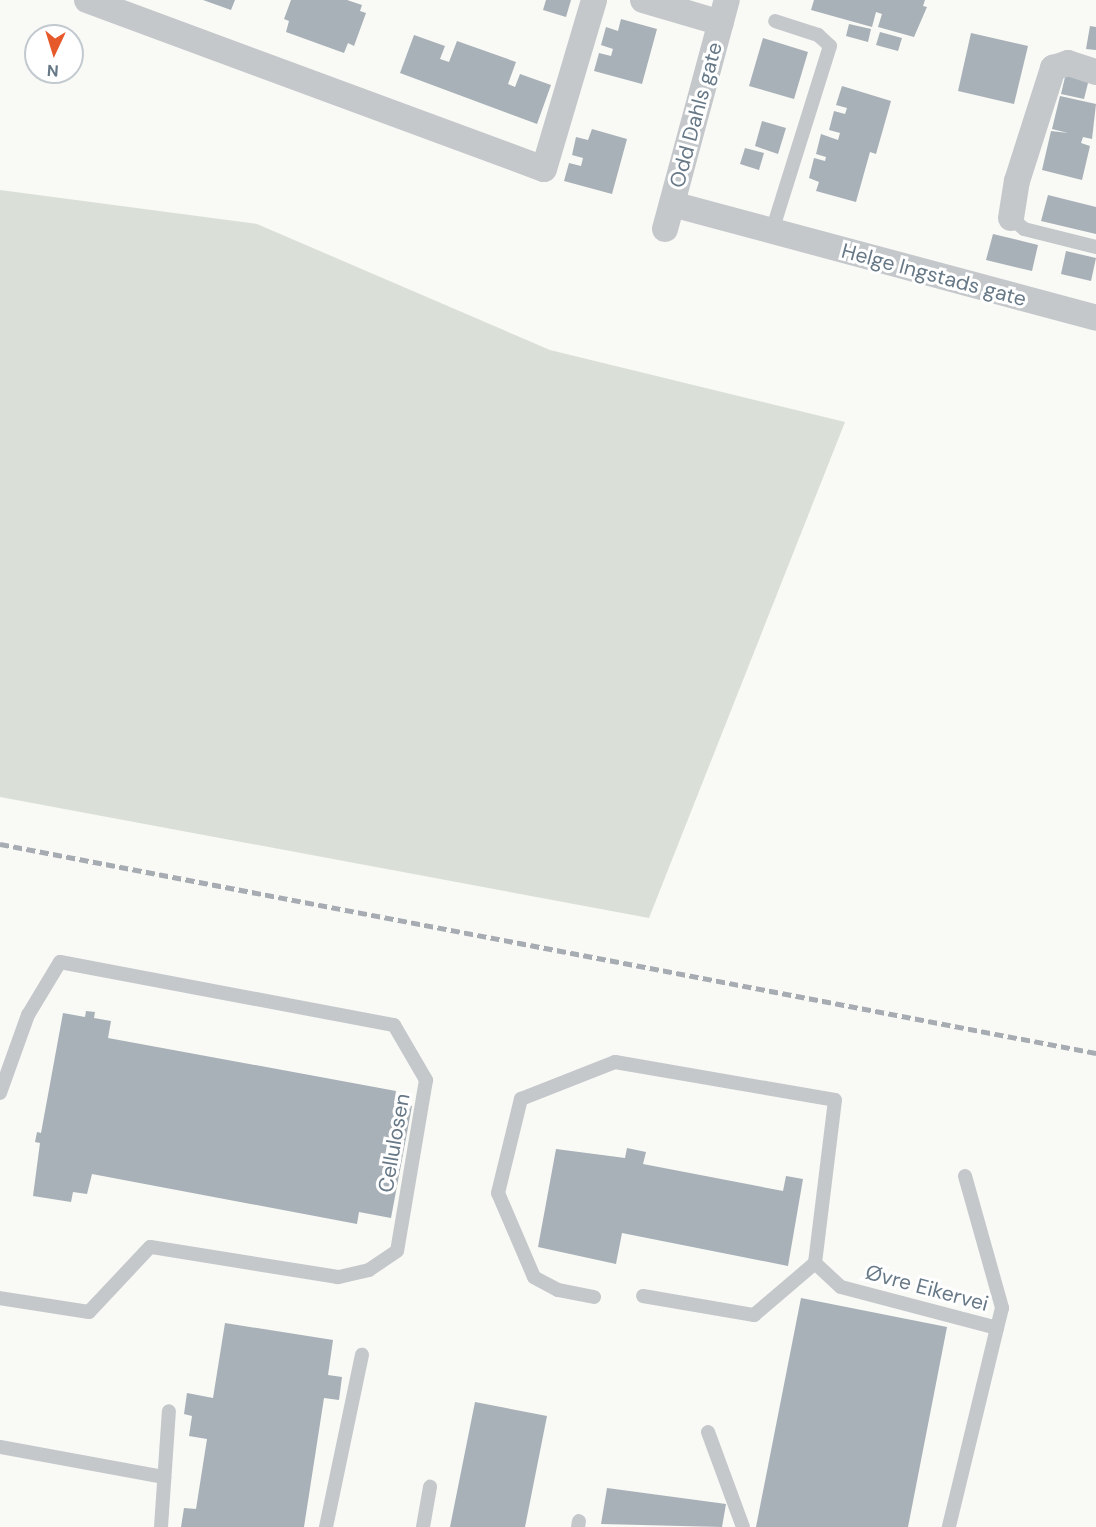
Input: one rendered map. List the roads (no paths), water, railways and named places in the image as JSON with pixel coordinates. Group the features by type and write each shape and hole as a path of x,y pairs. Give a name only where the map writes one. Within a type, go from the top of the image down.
{"street":[{"path":"87,0 544,169 594,0"},
{"path":"643,0 724,12"},
{"name":"Odd Dahls gate","path":"665,230 724,12"},
{"path":"1011,218 1017,181 1053,68 1068,63 1096,72"},
{"name":"Helge Ingstads gate","path":"672,204 1096,318"}],"lane":[{"path":"772,231 830,46 818,35 776,21"},
{"path":"1011,218 1024,230 1096,247"},
{"name":"Cellulosen","path":"0,1093 28,1015 60,962 394,1025 426,1080 398,1251 369,1270 339,1277 150,1247 89,1312 0,1298"},
{"path":"594,1297 558,1290 534,1277 498,1193 521,1099 615,1062 835,1100 815,1263 754,1315 643,1296"},
{"path":"965,1176 1002,1308 997,1328"},
{"name":"Øvre Eikervei","path":"815,1263 841,1287 997,1328 950,1527"},
{"path":"326,1527 362,1355"},
{"path":"161,1527 169,1411"},
{"path":"708,1432 743,1527"},
{"path":"0,1447 164,1478"},
{"path":"423,1527 430,1486"}],"railway":[{"path":"0,844 1096,1053"}]}
